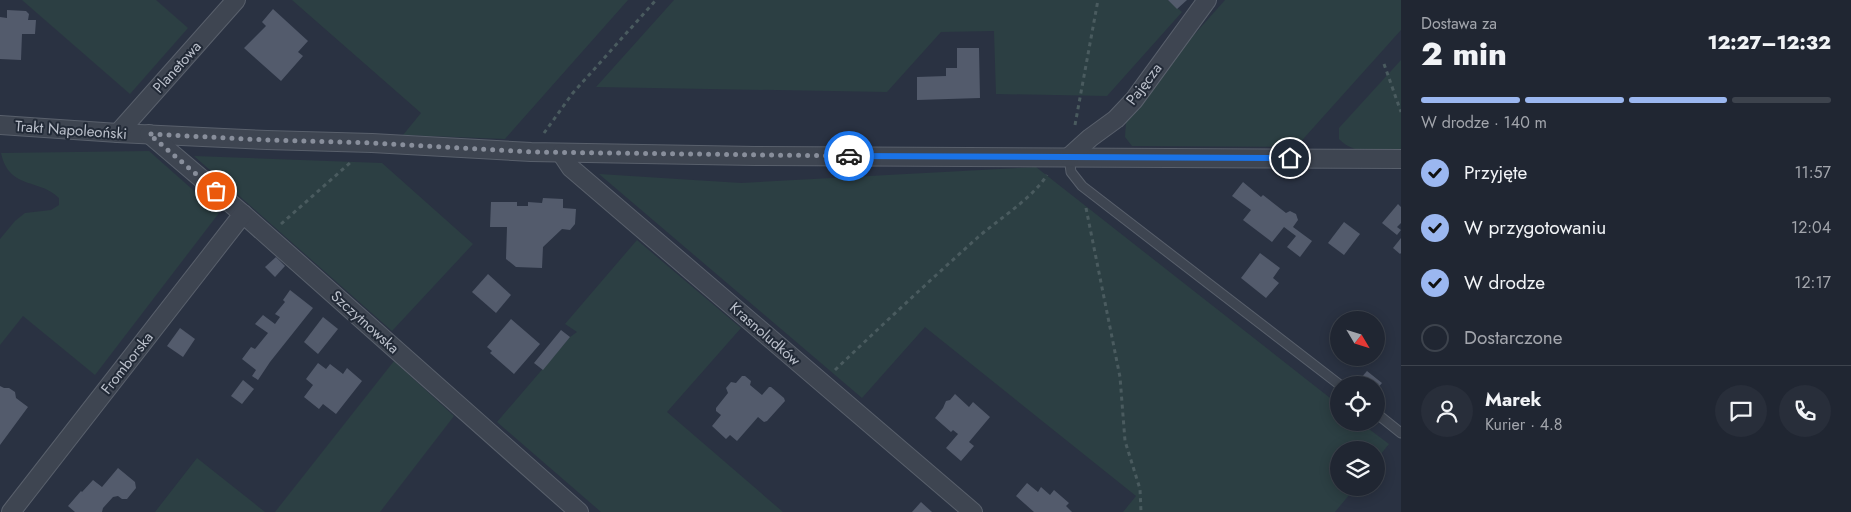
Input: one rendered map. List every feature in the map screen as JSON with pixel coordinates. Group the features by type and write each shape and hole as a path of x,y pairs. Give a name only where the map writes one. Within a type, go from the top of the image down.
{"street":[{"name":"Planetowa","path":"118,134 236,0"},
{"name":"Pajęcza","path":"1069,157 1090,138 1116,120 1134,100 1207,0"},
{"name":"Trakt Napoleoński","path":"0,125 118,134 372,143 561,153 755,156 1401,159"},
{"name":"Szczytnowska","path":"149,134 243,214 579,512"},
{"name":"Krasnoludków","path":"561,153 571,168 974,512"},
{"name":"Fromborska","path":"11,512 243,214"}],"lane":[{"path":"1069,157 1071,172 1082,186 1330,377"},
{"path":"1385,420 1401,432"}],"path":[{"path":"531,152 572,94 656,0"},
{"path":"1069,157 1098,0"},
{"path":"1384,64 1401,112"},
{"path":"267,236 372,143"},
{"path":"822,383 906,303 978,238 1038,188 1047,176"},
{"path":"1082,186 1120,377 1125,441 1140,489 1141,512"}],"green space":[{"path":"22,0 156,0 188,28 130,94"},
{"path":"292,0 628,0 505,139 403,135 421,113"},
{"path":"674,0 1168,0 1182,12 1107,96 996,94 994,31 941,32 887,92 596,87"},
{"path":"1225,0 1401,0 1401,30 1296,147 1132,146 1125,137 1126,122 1153,81"},
{"path":"1401,60 1401,153 1368,152 1345,144 1339,139 1339,128"},
{"path":"149,151 219,213 95,375 23,316 0,345 0,239 15,221 25,213 51,210 59,205 59,198 51,192 26,182 11,173 5,165 1,153"},
{"path":"194,156 382,163 473,244 392,331"},
{"path":"1036,167 1330,398 1330,431 1372,431 1385,441 1330,441 1330,496 1348,496 1335,512 1123,512 1136,496 925,327 862,398 599,174 741,183"},
{"path":"637,240 741,328 667,412 783,512 601,512 497,422 570,337 577,332 565,324"},
{"path":"394,361 454,416 380,512 275,512"},
{"path":"1385,441 1389,444 1385,449"},
{"path":"197,458 265,512 155,512"}],"building":[{"path":"1168,0 1187,0 1177,9"},
{"path":"273,9 308,41 298,52 303,56 281,81 244,48 266,26 262,22"},
{"path":"7,10 26,11 29,14 28,20 36,20 35,34 22,34 21,60 0,59 0,17 7,18"},
{"path":"957,48 979,48 980,98 917,100 917,77 946,76 946,68 957,68"},
{"path":"1243,182 1261,197 1263,195 1286,213 1290,211 1296,214 1298,220 1293,227 1312,241 1300,257 1287,247 1296,236 1284,227 1272,242 1243,220 1251,210 1232,196"},
{"path":"543,198 563,199 563,208 576,209 575,224 570,230 562,229 543,247 542,268 516,267 506,259 507,227 490,227 491,202 517,202 517,206 528,206 528,202 542,203"},
{"path":"1398,204 1401,207 1401,223 1397,227 1401,230 1397,235 1382,223"},
{"path":"1344,222 1360,234 1344,255 1328,243"},
{"path":"1401,238 1401,253 1400,254 1393,248"},
{"path":"1260,253 1280,268 1273,278 1279,283 1266,298 1241,278"},
{"path":"276,257 285,266 275,277 265,267"},
{"path":"488,274 511,295 496,313 472,292"},
{"path":"290,290 313,308 258,380 252,376 256,370 242,359 251,347 255,349 268,333 255,324 263,315 275,324 280,317 275,314 285,302 283,300"},
{"path":"323,317 338,329 318,354 304,342"},
{"path":"511,319 540,344 514,374 490,353 492,351 487,347"},
{"path":"180,328 195,339 183,357 167,346"},
{"path":"561,330 570,337 543,370 534,363"},
{"path":"318,363 326,369 330,364 343,374 347,368 362,381 336,414 323,404 319,409 304,397 313,385 306,379"},
{"path":"1367,371 1373,376 1363,376"},
{"path":"742,376 751,381 750,385 762,395 771,387 785,401 767,421 764,422 758,417 737,441 730,435 726,439 712,426 721,415 716,411 716,408 728,393 726,388 731,382 736,383"},
{"path":"243,380 254,389 242,404 231,396"},
{"path":"0,386 15,392 16,398 28,407 0,445"},
{"path":"955,394 969,407 973,402 990,417 969,442 974,446 961,461 946,448 958,434 953,430 951,432 935,418 946,401 950,400"},
{"path":"118,468 135,482 136,488 127,499 122,499 118,496 113,497 103,508 102,512 75,512 68,506 93,480 102,487"},
{"path":"1027,483 1038,492 1041,487 1050,495 1054,490 1069,503 1066,506 1072,512 1034,512 1016,496"},
{"path":"921,502 932,512 912,512"}],"way so far":[{"path":"216,191 149,134 372,143 531,152 849,156"}],"route":[{"path":"849,156 1290,158"}]}
